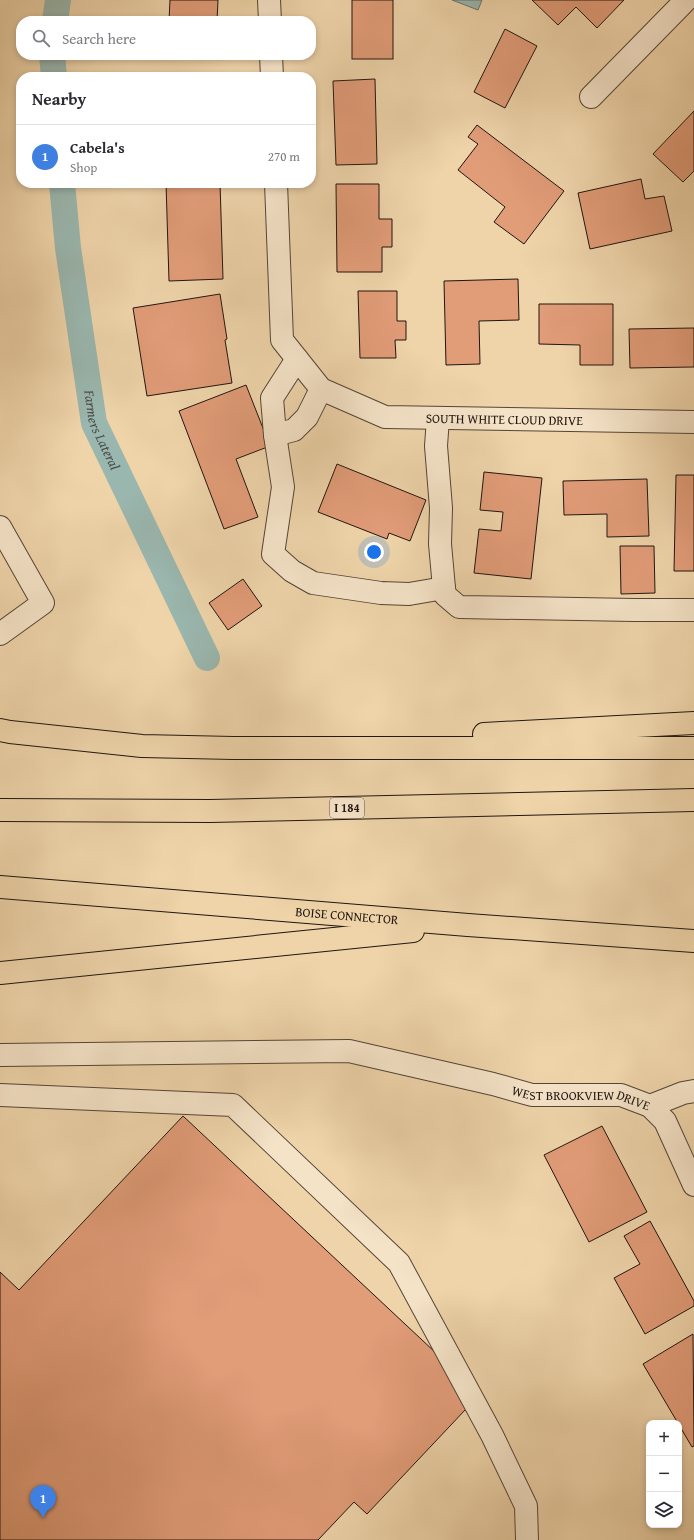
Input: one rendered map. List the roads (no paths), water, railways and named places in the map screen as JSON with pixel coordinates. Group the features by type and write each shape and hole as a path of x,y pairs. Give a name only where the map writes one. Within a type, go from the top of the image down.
{"highway":[{"path":"233,748 694,722"},
{"path":"0,730 142,746 233,748 694,748"},
{"name":"I 184","path":"0,810 210,811 694,800"},
{"name":"BOISE CONNECTOR","path":"0,887 468,925 694,941"},
{"path":"0,973 468,925"}],"street":[{"path":"269,0 270,16"},
{"path":"591,97 686,0"},
{"path":"271,60 272,72"},
{"path":"275,435 294,430 307,417 321,389 282,340 276,188"},
{"path":"297,359 272,398 275,435 283,487 273,554 292,571 313,583 381,593 409,594 444,588"},
{"name":"SOUTH WHITE CLOUD DRIVE","path":"321,389 385,417 694,422"},
{"path":"438,418 436,446 441,508 440,544 444,588 445,595 459,607 694,610"},
{"path":"0,527 43,603 0,634"},
{"name":"WEST BROOKVIEW DRIVE","path":"0,1055 349,1051 494,1084 532,1095 621,1095 650,1106 665,1122 694,1184"},
{"path":"650,1106 683,1093 694,1091"},
{"path":"0,1095 233,1105 398,1263 492,1435 526,1506 528,1540"}],"water":[{"path":"452,0 482,0 478,10"}],"waterway":[{"name":"Farmers Lateral","path":"56,16 58,0"},
{"name":"Farmers Lateral","path":"52,60 54,72"},
{"name":"Farmers Lateral","path":"62,188 68,248 94,423 207,658"}],"place":[{"name":"Cabela's","path":"43,1518"}]}
